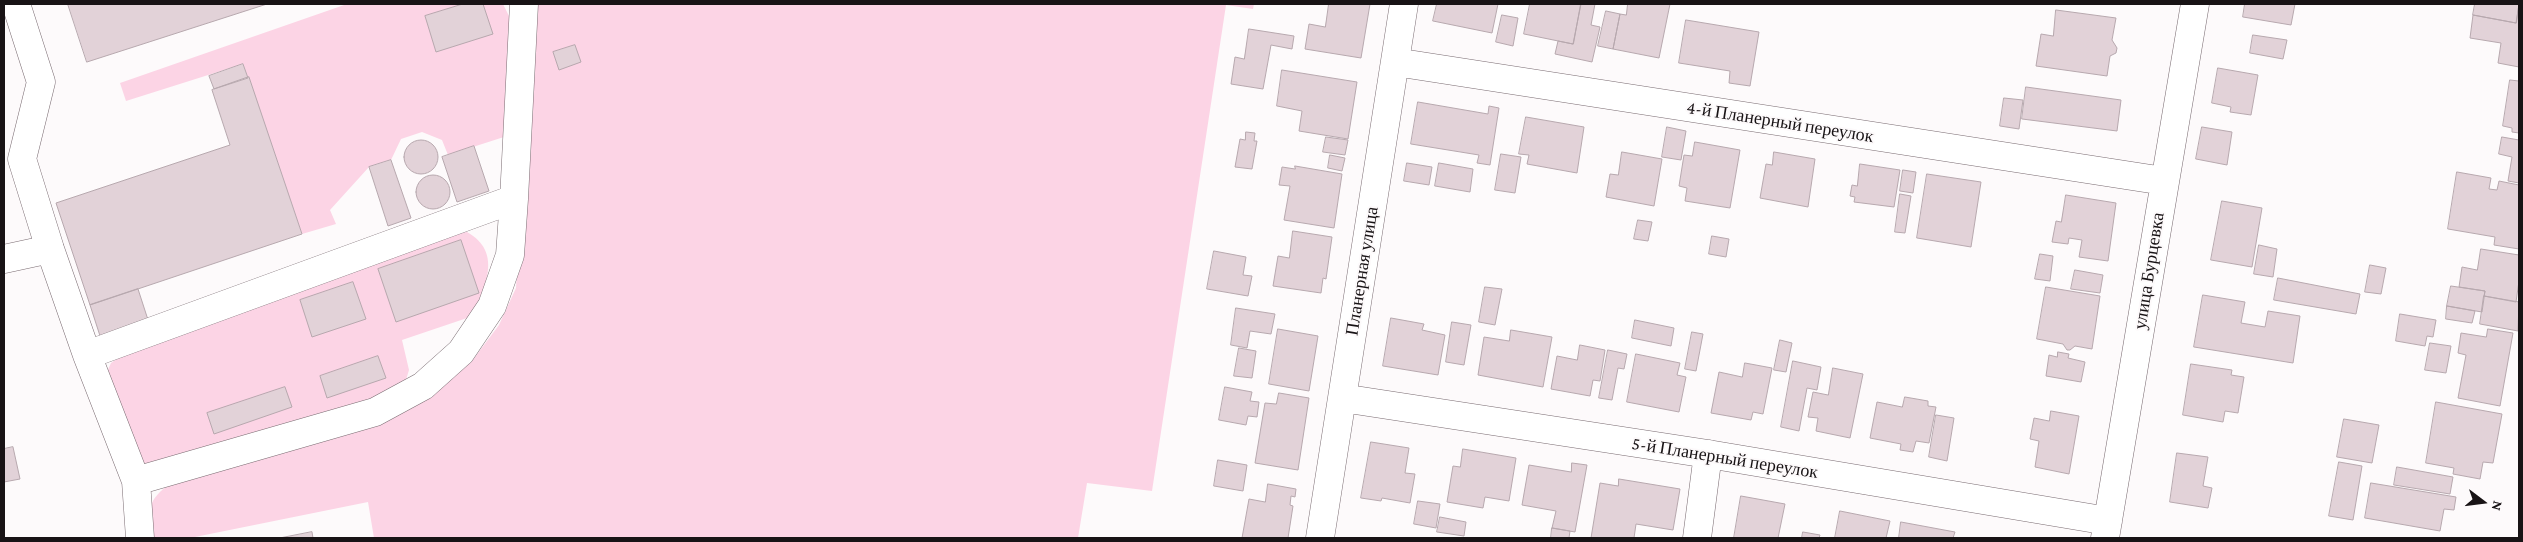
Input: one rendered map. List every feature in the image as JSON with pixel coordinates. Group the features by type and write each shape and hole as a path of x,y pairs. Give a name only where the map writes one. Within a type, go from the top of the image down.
{"street":[{"path":"16,4 41,82 22,159 50,249 87,355 136,481 140,538"},
{"path":"136,481 375,412 423,386 461,352 492,306 510,254 524,4"},
{"name":"Планерная улица","path":"1320,538 1404,4"},
{"name":"улица Бурцевка","path":"2106,530 2194,4"},
{"name":"4-й Планерный переулок","path":"1395,62 2164,182"},
{"path":"87,355 514,199"},
{"path":"4,260 50,249"},
{"name":"5-й Планерный переулок","path":"1342,398 1708,454 2106,530"},
{"path":"1697,538 1708,454"}],"shaded area":[{"path":"347,4 503,4 509,16 512,32 507,136 448,155 442,140 422,132 401,139 391,160 369,167 330,210 336,224 302,234 243,64 126,101 120,83"},
{"path":"536,4 1254,4 1253,9 1226,5 1152,491 1087,483 1078,538 374,538 368,502 190,538 149,538 148,522 152,503 167,486 378,423 426,400 472,361 499,325 516,288 532,16"},
{"path":"467,232 478,240 485,249 488,260 486,282 478,305 473,316 402,340 409,370 405,383 372,401 143,467 106,374 111,363 125,353 456,233"}],"building":[{"path":"68,4 267,4 87,62"},
{"path":"463,4 483,4 493,34 436,52 425,16"},
{"path":"1329,4 1370,4 1361,58 1305,49 1309,24 1325,27"},
{"path":"1437,4 1498,4 1492,33 1433,21"},
{"path":"1530,4 1581,4 1573,44 1524,34"},
{"path":"1581,4 1595,4 1591,25 1600,27 1592,62 1555,54 1558,41 1573,44"},
{"path":"1628,4 1670,4 1659,58 1613,49 1620,14 1626,15"},
{"path":"2245,4 2295,4 2291,25 2243,17"},
{"path":"2475,4 2519,4 2516,23 2473,15"},
{"path":"2519,4 2519,67 2498,63 2501,43 2470,38 2473,15 2516,23"},
{"path":"2056,10 2116,18 2112,40 2117,48 2116,53 2110,56 2107,76 2036,66 2041,34 2053,36"},
{"path":"1606,11 1620,14 1613,49 1598,46"},
{"path":"1502,15 1518,18 1513,46 1496,42"},
{"path":"1686,20 1759,32 1750,86 1729,83 1730,71 1679,63"},
{"path":"1249,29 1294,36 1292,49 1271,45 1263,89 1231,84 1235,57 1244,59"},
{"path":"2253,35 2287,40 2283,59 2250,53"},
{"path":"575,45 581,62 559,70 553,52"},
{"path":"243,64 248,78 214,89 209,76"},
{"path":"2218,68 2258,75 2251,115 2230,112 2231,107 2212,103"},
{"path":"1282,70 1357,82 1348,139 1299,131 1302,111 1277,106"},
{"path":"249,77 302,234 90,305 56,203 230,145 212,90"},
{"path":"2510,80 2519,81 2519,133 2512,132 2512,128 2503,126"},
{"path":"2026,87 2121,100 2117,131 2022,119"},
{"path":"2004,98 2023,100 2019,129 2000,126"},
{"path":"1418,102 1488,114 1489,106 1499,108 1490,165 1477,163 1479,155 1411,144"},
{"path":"1526,117 1584,127 1577,173 1527,164 1529,155 1519,154"},
{"path":"1667,127 1686,131 1681,160 1662,157"},
{"path":"2202,127 2232,132 2227,165 2196,159"},
{"path":"1246,132 1255,133 1254,141 1257,141 1252,169 1235,167 1240,139 1245,140"},
{"path":"1326,137 1348,140 1345,155 1323,152"},
{"path":"2502,137 2519,140 2519,183 2508,181 2512,157 2499,154"},
{"path":"421,140 433,145 438,157 433,169 421,174 409,169 404,157 409,145"},
{"path":"1695,142 1740,150 1730,208 1685,201 1687,188 1679,186 1684,155 1692,156"},
{"path":"474,146 489,191 457,202 442,157"},
{"path":"1622,152 1662,159 1654,206 1606,197 1610,174 1618,175"},
{"path":"1774,152 1815,159 1808,207 1760,198 1766,164 1772,165"},
{"path":"1501,154 1521,157 1515,193 1495,190"},
{"path":"1330,155 1345,158 1342,171 1328,168"},
{"path":"391,160 411,218 388,226 369,167"},
{"path":"1407,163 1432,167 1429,185 1404,181"},
{"path":"1439,163 1473,169 1470,192 1435,186"},
{"path":"1860,164 1900,170 1894,207 1854,202 1855,197 1850,196 1852,185 1857,186"},
{"path":"1295,166 1342,174 1334,228 1284,220 1290,186 1279,185 1282,167 1295,169"},
{"path":"1903,170 1916,172 1913,193 1900,191"},
{"path":"2457,172 2491,178 2489,189 2497,190 2499,181 2519,185 2519,249 2494,245 2495,237 2448,229"},
{"path":"1927,174 1981,182 1971,247 1917,238"},
{"path":"433,175 445,180 450,192 445,204 433,209 421,204 416,192 421,180"},
{"path":"1900,194 1911,196 1905,233 1895,232"},
{"path":"2066,195 2116,203 2108,261 2079,257 2082,240 2069,238 2068,244 2052,242 2056,221 2061,222"},
{"path":"2222,201 2262,208 2252,267 2211,260"},
{"path":"1638,220 1652,222 1648,241 1634,239"},
{"path":"1293,231 1332,237 1326,279 1323,278 1321,293 1273,286 1278,256 1289,258"},
{"path":"1712,236 1729,239 1726,257 1709,254"},
{"path":"461,240 479,293 396,322 378,269"},
{"path":"2259,245 2277,249 2273,277 2254,274"},
{"path":"2481,249 2519,255 2519,281 2516,302 2484,296 2485,291 2459,287 2462,267 2477,270"},
{"path":"1214,251 1246,257 1243,275 1252,276 1248,296 1207,289"},
{"path":"2040,254 2053,256 2050,281 2035,279"},
{"path":"2370,265 2386,268 2381,294 2365,292"},
{"path":"2075,270 2103,275 2100,293 2071,289"},
{"path":"2278,278 2360,294 2356,314 2274,300"},
{"path":"353,282 366,319 312,337 300,300"},
{"path":"2451,286 2485,291 2482,312 2447,306"},
{"path":"1485,287 1502,289 1495,325 1479,322"},
{"path":"2046,287 2100,296 2092,349 2075,346 2067,350 2063,344 2037,339"},
{"path":"138,289 150,326 102,342 90,305"},
{"path":"2203,295 2245,302 2241,323 2265,327 2268,311 2300,316 2293,363 2194,347"},
{"path":"2484,296 2519,302 2518,331 2480,324"},
{"path":"2447,306 2475,311 2472,323 2446,319"},
{"path":"1236,308 1275,314 1271,334 1250,331 1247,348 1231,345"},
{"path":"2400,314 2436,320 2433,337 2427,336 2425,346 2396,341"},
{"path":"1391,318 1424,324 1422,330 1445,335 1438,375 1383,366"},
{"path":"1635,320 1674,328 1671,346 1632,338"},
{"path":"1452,322 1471,325 1464,365 1446,362"},
{"path":"1278,329 1318,336 1309,391 1269,384"},
{"path":"2488,329 2513,333 2500,406 2458,398 2466,355 2458,353 2461,333 2486,337"},
{"path":"1511,330 1552,337 1543,387 1478,375 1484,337 1509,341"},
{"path":"1692,332 1703,334 1696,371 1685,369"},
{"path":"1780,340 1792,343 1786,372 1774,370"},
{"path":"2430,343 2451,346 2446,373 2425,370"},
{"path":"1580,345 1605,350 1600,381 1593,380 1590,396 1551,389 1557,356 1577,360"},
{"path":"1239,348 1256,351 1252,378 1234,376"},
{"path":"1608,350 1627,354 1624,369 1618,368 1612,400 1599,398"},
{"path":"2058,352 2069,354 2068,358 2085,362 2081,382 2046,376 2049,355 2057,357"},
{"path":"1636,354 1680,363 1677,375 1686,377 1679,412 1627,402"},
{"path":"378,356 386,378 327,398 320,376"},
{"path":"1793,361 1821,367 1817,390 1807,388 1799,431 1781,427"},
{"path":"1745,363 1772,368 1763,414 1753,412 1751,420 1711,413 1719,372 1742,377"},
{"path":"2191,364 2232,370 2231,375 2244,377 2238,413 2225,411 2223,422 2183,415"},
{"path":"1833,368 1863,374 1850,438 1816,431 1818,418 1808,417 1813,392 1828,395"},
{"path":"285,387 292,407 214,434 207,413"},
{"path":"1225,387 1252,392 1250,401 1259,402 1257,417 1248,416 1246,425 1219,420"},
{"path":"1279,393 1309,398 1298,470 1255,463 1265,403 1276,404"},
{"path":"1905,397 1928,401 1928,406 1936,407 1929,443 1916,441 1913,452 1900,450 1901,444 1870,438 1877,402 1902,407"},
{"path":"2436,402 2502,414 2493,463 2483,462 2480,479 2453,474 2454,468 2426,463"},
{"path":"2051,411 2079,416 2069,474 2035,467 2039,441 2030,439 2034,418 2049,421"},
{"path":"1936,415 1954,418 1947,461 1929,457"},
{"path":"2344,419 2379,425 2372,463 2337,457"},
{"path":"1371,442 1409,448 1405,473 1415,474 1410,503 1382,498 1381,501 1361,498"},
{"path":"13,447 20,479 4,482 4,449"},
{"path":"1463,449 1516,458 1509,501 1485,497 1483,508 1447,502 1453,466 1460,467"},
{"path":"2177,453 2208,457 2203,486 2212,488 2208,508 2170,502"},
{"path":"1218,460 1247,465 1243,491 1214,486"},
{"path":"2339,462 2362,466 2353,520 2329,516"},
{"path":"1572,463 1587,465 1575,532 1552,528 1556,511 1522,505 1529,465 1571,472"},
{"path":"2397,467 2453,477 2450,494 2394,485"},
{"path":"1619,479 1680,489 1673,530 1636,524 1634,538 1591,538 1600,483 1618,486"},
{"path":"2371,483 2456,497 2454,510 2444,509 2440,531 2365,518"},
{"path":"1268,484 1296,489 1295,497 1291,496 1290,505 1293,506 1288,538 1242,538 1249,499 1265,502"},
{"path":"1741,496 1785,504 1778,538 1734,538"},
{"path":"1418,501 1440,504 1436,528 1414,524"},
{"path":"1840,511 1890,521 1886,538 1835,538"},
{"path":"1440,517 1466,522 1464,536 1437,532"},
{"path":"1901,522 1955,532 1953,538 1899,538"},
{"path":"1552,528 1570,531 1569,538 1551,538"},
{"path":"312,532 313,538 280,538"},
{"path":"1803,532 1820,535 1819,538 1802,538"}]}
